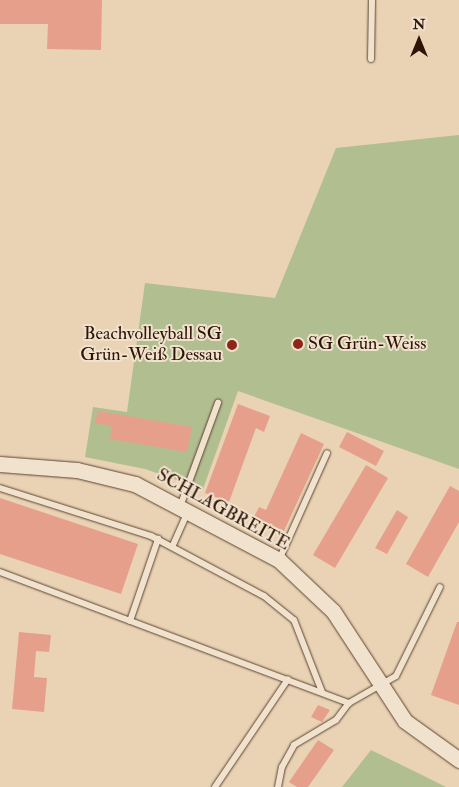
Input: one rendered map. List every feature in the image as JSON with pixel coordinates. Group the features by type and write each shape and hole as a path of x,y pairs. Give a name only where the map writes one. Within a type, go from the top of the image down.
{"street":[{"name":"SCHLAGBREITE","path":"0,464 99,474 185,507 279,560 327,604 378,687 413,729 459,760"}],"lane":[{"path":"372,0 372,60"},
{"path":"173,545 218,403"},
{"path":"279,560 327,453"},
{"path":"0,488 173,545 289,612 322,692"},
{"path":"130,622 158,539"},
{"path":"0,572 130,622 288,678 349,704"},
{"path":"278,787 282,767 294,745 336,720 349,704 396,676 440,587"},
{"path":"216,787 288,678"}],"green space":[{"name":"SG Grün-Weiss","path":"459,135 459,469 238,391 203,489 145,469 85,457 93,407 127,412 145,283 275,298 336,148"},
{"path":"371,750 424,776 446,787 342,787"}],"building":[{"path":"0,0 102,0 101,50 47,49 48,24 0,24"},
{"path":"238,404 270,416 264,432 256,428 229,502 205,493"},
{"path":"98,411 192,427 187,452 110,439 112,426 95,423"},
{"path":"347,432 384,451 376,466 339,447"},
{"path":"301,433 324,444 284,531 254,517 259,507 266,510"},
{"path":"366,465 388,478 335,568 313,555"},
{"path":"450,486 459,491 459,522 428,577 406,564"},
{"path":"0,498 138,544 121,594 0,554"},
{"path":"397,510 408,517 387,554 375,548"},
{"path":"457,622 459,622 459,705 431,695"},
{"path":"19,632 51,635 49,652 36,651 34,677 47,678 44,712 12,709"},
{"path":"318,705 330,710 322,722 311,717"},
{"path":"318,740 334,750 308,787 297,787 289,782"}],"place":[{"name":"SG Grün-Weiss","path":"298,344"},
{"name":"Beachvolleyball SG Grün-Weiß Dessau","path":"232,345"}]}
